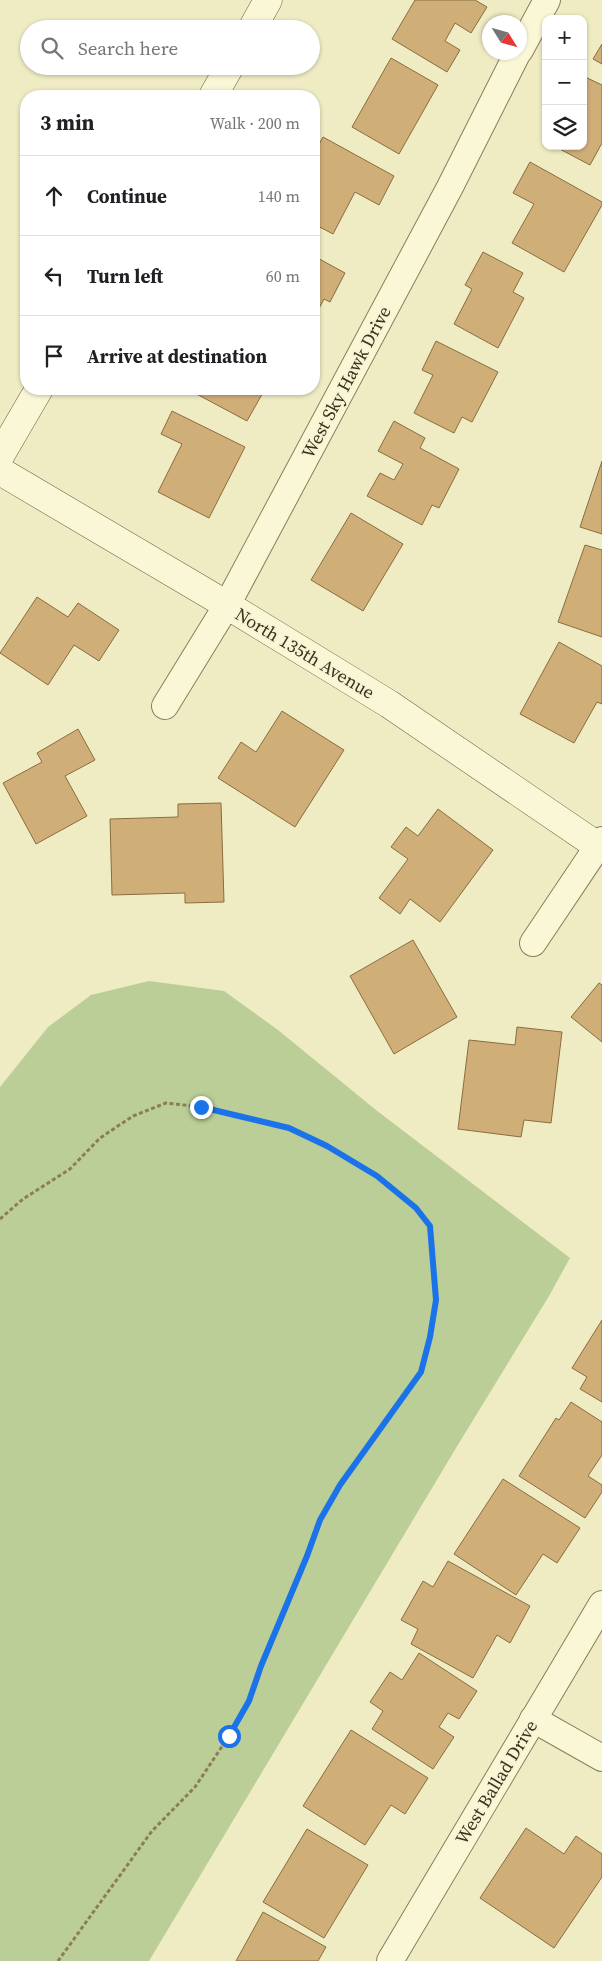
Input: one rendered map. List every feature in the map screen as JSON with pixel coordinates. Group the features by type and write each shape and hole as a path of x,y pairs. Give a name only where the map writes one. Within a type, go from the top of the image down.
{"street":[{"path":"257,20 268,0"},
{"name":"West Sky Hawk Drive","path":"527,36 547,0"},
{"name":"West Sky Hawk Drive","path":"165,706 227,606 450,187 514,60"},
{"path":"216,90 225,75"},
{"path":"0,456 36,395"},
{"name":"North 135th Avenue","path":"0,472 388,704 601,845"},
{"path":"533,943 601,845"},
{"name":"West Ballad Drive","path":"390,1961 602,1604"},
{"path":"533,1719 602,1758"}],"path":[{"path":"0,1219 23,1199 70,1169 100,1138 133,1116 166,1103 201,1107 289,1128 327,1146 377,1176 416,1208 430,1226 436,1300 430,1337 421,1372 340,1485 320,1520 261,1666 249,1701 229,1736 195,1787 152,1831 58,1961"}],"green space":[{"path":"149,981 224,991 278,1030 376,1110 570,1258 549,1296 149,1961 0,1961 0,1087 48,1027 91,995"}],"building":[{"path":"415,0 475,0 487,7 471,33 455,23 445,41 460,50 447,72 392,39"},
{"path":"602,44 602,64 593,59"},
{"path":"391,58 438,85 399,154 352,127"},
{"path":"587,78 602,85 602,143 590,165 562,150 587,150"},
{"path":"323,137 394,176 379,205 355,192 333,234 320,227 320,142"},
{"path":"530,162 602,202 564,272 512,243 534,204 513,193"},
{"path":"483,252 523,273 513,292 524,298 498,348 454,324 472,289 465,285"},
{"path":"320,259 345,273 330,302 324,299 320,307"},
{"path":"436,341 498,372 472,422 462,417 454,433 414,413 433,375 422,370"},
{"path":"198,395 262,395 247,421"},
{"path":"172,411 245,447 209,518 158,492 182,444 161,434"},
{"path":"394,421 425,438 420,448 459,469 439,508 432,505 422,525 367,496 380,473 394,480 403,464 378,451"},
{"path":"602,461 602,534 580,527"},
{"path":"351,513 403,544 363,611 311,580"},
{"path":"585,545 602,550 602,637 558,622"},
{"path":"37,597 68,617 78,603 119,630 99,661 74,645 48,685 0,653"},
{"path":"559,642 602,666 602,704 597,702 574,743 520,714"},
{"path":"282,711 344,750 295,827 218,778 241,742 256,752"},
{"path":"78,729 95,760 65,776 87,816 36,844 3,783 42,762 37,753"},
{"path":"221,803 224,902 185,903 185,893 112,895 110,819 178,817 178,804"},
{"path":"438,809 493,850 440,922 410,899 400,914 379,898 408,859 391,847 406,827 418,836"},
{"path":"413,940 457,1017 394,1054 350,976"},
{"path":"599,983 602,985 602,1042 571,1017"},
{"path":"517,1027 562,1032 551,1123 524,1120 521,1137 458,1129 469,1040 515,1045"},
{"path":"602,1320 602,1402 580,1389 587,1377 572,1368"},
{"path":"571,1402 602,1422 602,1455 588,1476 602,1485 602,1492 585,1518 519,1476 556,1418 559,1420"},
{"path":"503,1479 580,1528 557,1563 543,1554 516,1595 454,1554"},
{"path":"448,1561 530,1606 510,1643 497,1635 473,1678 411,1644 418,1629 401,1620 423,1581 433,1587"},
{"path":"419,1653 477,1691 459,1719 448,1713 439,1727 454,1737 433,1769 372,1729 383,1711 370,1702 390,1672 402,1680"},
{"path":"351,1730 428,1778 405,1814 391,1805 365,1845 303,1806"},
{"path":"526,1828 564,1854 576,1836 602,1854 602,1877 554,1948 480,1898"},
{"path":"307,1829 368,1865 324,1938 263,1902"},
{"path":"263,1912 326,1947 318,1961 236,1961"}],"route":[{"path":"201,1107 289,1128 327,1146 377,1176 416,1208 430,1226 436,1300 430,1337 421,1372 340,1485 320,1520 261,1666 249,1701 229,1736"}]}
